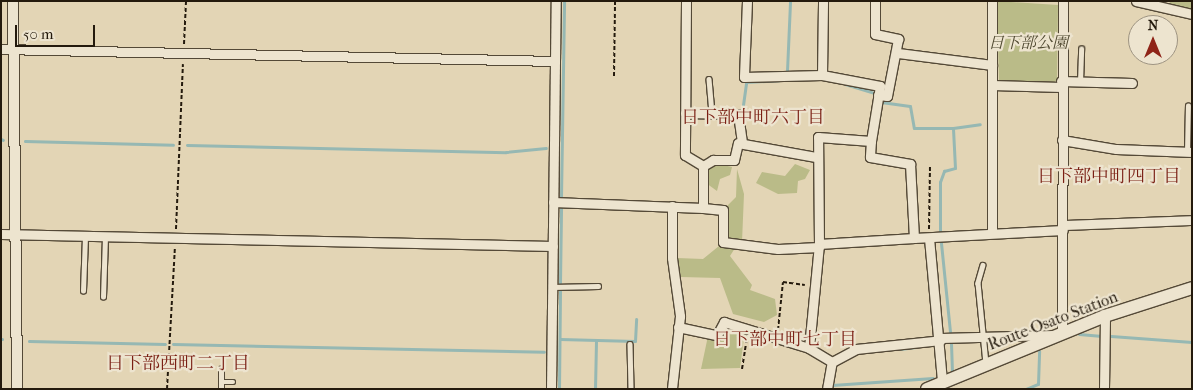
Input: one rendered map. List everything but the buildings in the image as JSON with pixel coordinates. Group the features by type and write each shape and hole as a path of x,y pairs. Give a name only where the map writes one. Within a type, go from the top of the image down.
{"main road":[{"name":"Route Osato Station","path":"928,389 1105,316 1192,288"}],"street":[{"path":"13,1 17,389"},
{"path":"551,389 556,1"},
{"path":"686,1 685,155 703,166"},
{"path":"747,1 744,78 822,75 880,86 870,157 910,164 914,238"},
{"path":"822,75 823,1"},
{"path":"875,1 875,34 898,39 898,53 887,96 878,95"},
{"path":"992,1 992,231"},
{"path":"832,362 856,349 980,336 1060,334 1063,228 1062,1"},
{"path":"1136,1 1192,14"},
{"path":"1,49 555,61"},
{"path":"898,53 992,65"},
{"path":"992,85 1080,82 1132,83"},
{"path":"685,113 741,116 742,143"},
{"path":"810,348 817,286 819,246 816,157 818,137 871,141"},
{"path":"1062,140 1116,149 1190,152"},
{"path":"703,166 713,160 734,160 738,143 816,157"},
{"path":"703,166 703,208"},
{"path":"553,202 672,206 723,210 723,242 819,246 929,238 992,231 1192,220"},
{"path":"672,206 678,327 672,389"},
{"path":"1,234 553,246"},
{"path":"929,238 941,339 942,382"},
{"path":"1104,389 1105,316"},
{"path":"678,327 717,335 724,322 749,327 777,339 810,348 832,362"},
{"path":"827,389 832,362"}],"lane":[{"path":"1080,82 1081,49"},
{"path":"709,78 712,113"},
{"path":"1188,106 1190,152"},
{"path":"83,291 85,236"},
{"path":"103,298 105,236"},
{"path":"983,265 978,283 980,336 986,364"},
{"path":"552,287 598,286"},
{"path":"630,344 630,389"},
{"path":"221,369 221,389"},
{"path":"221,382 233,382"}],"path":[{"path":"167,389 186,1"},
{"path":"614,76 615,1"},
{"path":"929,238 930,166"},
{"path":"777,339 783,282 817,286"},
{"path":"742,369 749,327"}],"green space":[{"name":"日下部公園","path":"997,1 1058,5 1057,80 1053,83 999,82"},
{"path":"1169,1 1192,1 1192,10 1172,8"},
{"path":"714,163 732,167 730,175 720,179 717,191 706,183 706,170"},
{"path":"795,164 810,170 805,179 798,181 797,193 778,194 756,183 762,172 785,176"},
{"path":"737,169 744,194 742,242 727,237 727,206 736,197"},
{"path":"719,246 735,248 730,256 752,285 750,290 775,299 777,315 764,322 733,314 720,278 681,277 677,258 703,259"},
{"path":"725,327 745,330 740,368 701,369 708,336"}],"waterway":[{"path":"561,198 564,1"},
{"path":"787,71 790,1"},
{"path":"742,112 746,82 779,80"},
{"path":"845,84 875,93"},
{"path":"881,102 910,106 914,128 953,128"},
{"path":"940,233 940,182 944,171 955,168 953,128 980,124"},
{"path":"25,141 173,145"},
{"path":"187,145 506,152 546,148"},
{"path":"560,283 561,208"},
{"path":"941,243 950,332"},
{"path":"559,389 560,291"},
{"path":"560,339 635,341 636,319"},
{"path":"1079,334 1102,336"},
{"path":"1111,336 1192,342"},
{"path":"595,389 596,340"},
{"path":"29,341 165,344"},
{"path":"952,372 951,342 959,342"},
{"path":"173,344 544,352"},
{"path":"900,349 916,347"},
{"path":"1026,389 1038,384 1039,351"},
{"path":"832,385 933,378"}],"district":[{"name":"日下部中町六丁目","path":"753,118"},
{"name":"日下部中町四丁目","path":"1109,177"},
{"name":"日下部中町七丁目","path":"785,340"},
{"name":"日下部西町二丁目","path":"178,364"}]}
